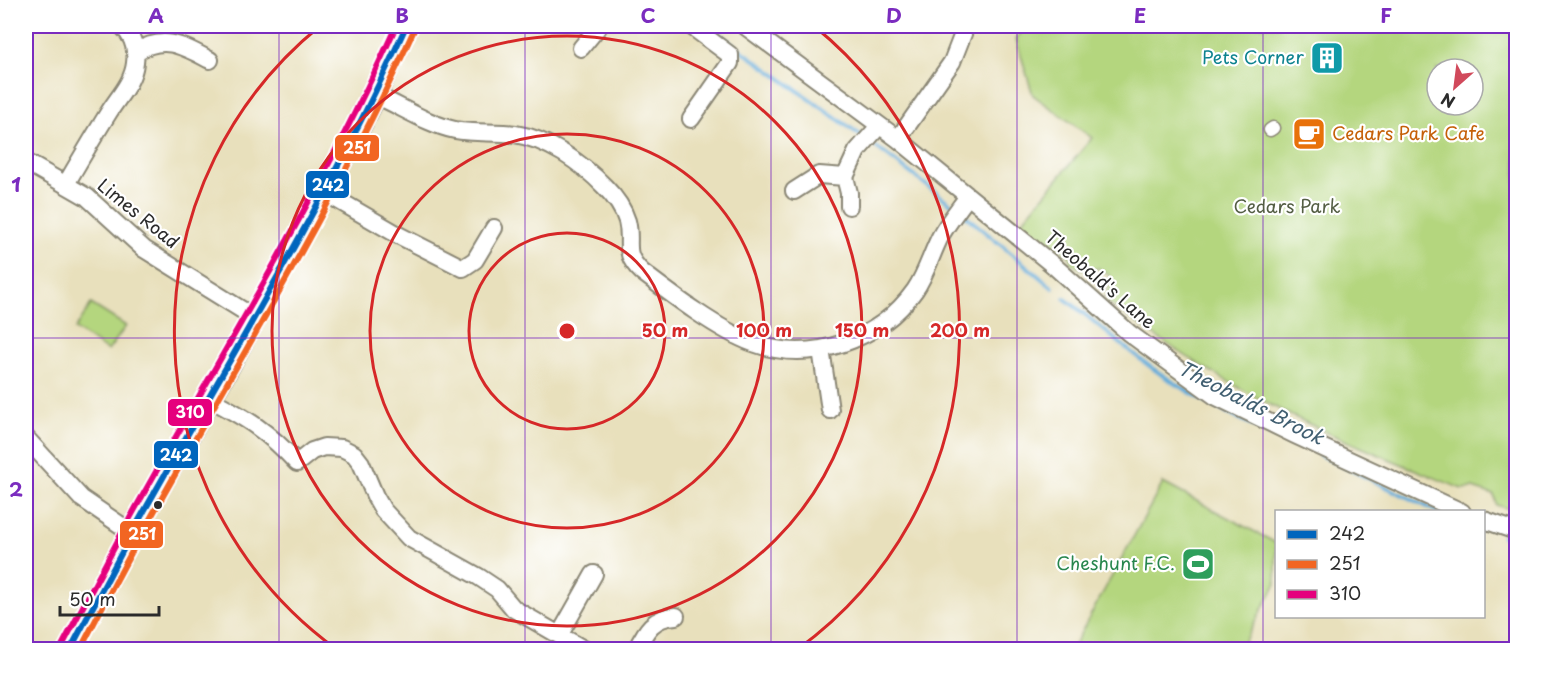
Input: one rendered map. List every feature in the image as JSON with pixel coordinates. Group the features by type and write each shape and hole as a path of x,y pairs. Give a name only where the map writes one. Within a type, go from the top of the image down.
{"main road":[{"path":"70,650 132,532 210,399 324,192 375,94 406,26"}],"street":[{"path":"66,184 101,124 130,82 136,52 133,39 122,26"},
{"path":"581,48 599,26"},
{"path":"691,26 723,48 730,55 730,63 691,119"},
{"name":"Theobald's Lane","path":"745,26 872,136 898,139 961,206 1053,264 1129,333 1215,396 1458,510"},
{"path":"898,139 952,62 966,26"},
{"path":"136,52 154,42 171,42 210,60"},
{"path":"375,94 430,121 456,130 515,134 548,145 591,174 616,200 627,222 628,252 642,272 728,331 753,343 783,349 821,349 848,342 888,319 898,310 923,277 940,237 961,206"},
{"path":"849,206 845,177 858,151 872,136"},
{"name":"Limes Road","path":"26,162 87,197 144,249 255,318"},
{"path":"794,191 819,175 845,177"},
{"path":"324,192 464,268 474,260 494,228"},
{"path":"821,349 830,410"},
{"path":"210,399 249,419 279,443 297,463 312,451 324,447 342,448 354,454 362,463 383,510 409,538 479,577 497,589 514,609 585,650"},
{"path":"26,438 81,498 132,532"},
{"path":"1485,520 1516,531"},
{"path":"560,634 594,574"},
{"path":"636,650 644,634 657,620 664,616 676,616"}],"green space":[{"name":"Cedars Park","path":"1027,26 1516,26 1516,511 1496,505 1494,495 1473,488 1462,489 1326,432 1269,404 1160,339 1109,303 1106,295 1112,279 1107,273 1098,268 1084,270 1077,267 1070,262 1071,258 1057,246 1049,247 1020,224 1092,138 1033,95 1016,39"},
{"path":"91,304 126,326 108,351 75,329"},
{"name":"Cheshunt F.C.","path":"1163,483 1275,542 1275,586 1240,649 1072,649"}],"waterway":[{"name":"Theobalds Brook","path":"707,26 863,137"},
{"name":"Theobalds Brook","path":"876,147 955,207"},
{"name":"Theobalds Brook","path":"961,212 1053,288"},
{"name":"Theobalds Brook","path":"1064,298 1162,375 1228,413 1297,445"},
{"name":"Theobalds Brook","path":"1320,455 1434,510"},
{"name":"Theobalds Brook","path":"1503,536 1516,540"}],"transit line":[{"name":"310","path":"62,646 124,529 334,155 396,26"},
{"name":"242","path":"70,650 132,533 343,156 406,26"},
{"name":"251","path":"80,650 132,551 317,223 414,30"}],"place":[{"name":"Pets Corner","path":"1327,58"},
{"name":"Cedars Park Cafe","path":"1309,134"},
{"name":"Cheshunt F.C.","path":"1198,564"}]}
